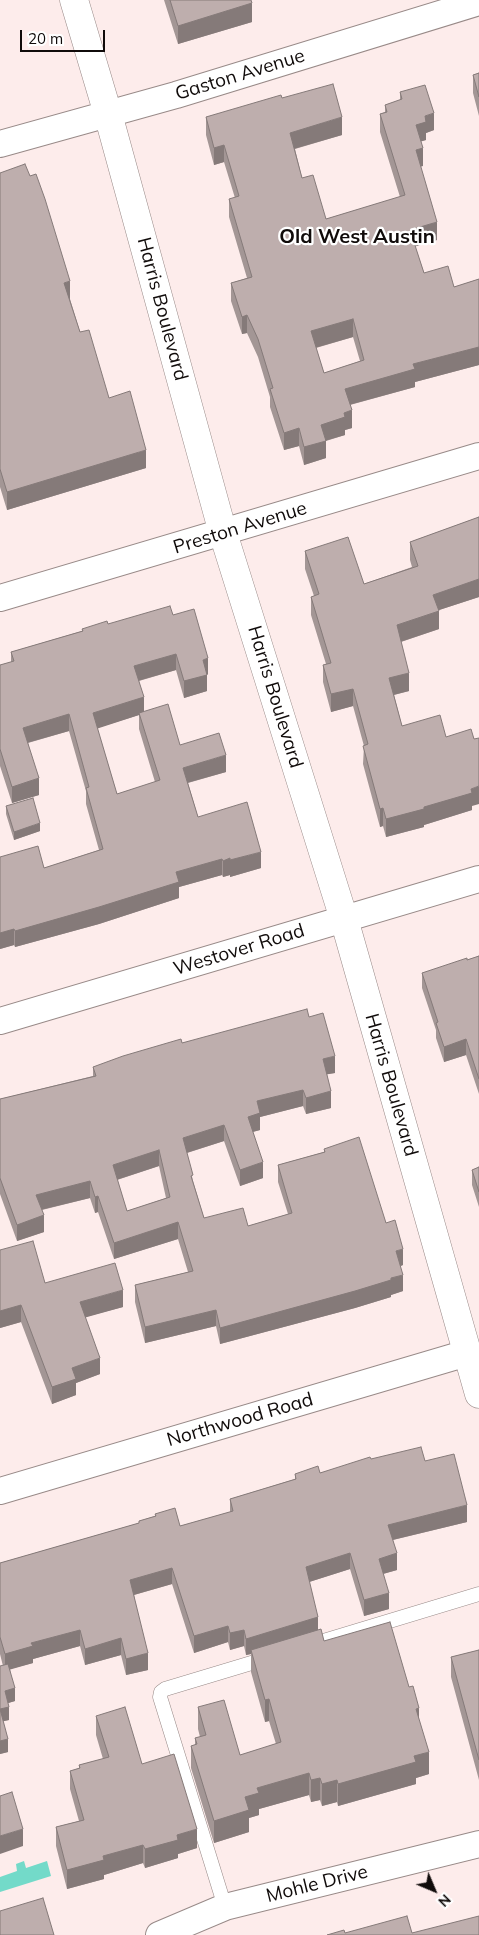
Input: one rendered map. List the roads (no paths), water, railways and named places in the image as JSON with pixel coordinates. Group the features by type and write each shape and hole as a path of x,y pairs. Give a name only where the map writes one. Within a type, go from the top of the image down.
{"street":[{"name":"Harris Boulevard","path":"74,0 108,114 224,533 344,919 473,1351 479,1394"},
{"name":"Gaston Avenue","path":"0,144 176,96 479,2"},
{"name":"Preston Avenue","path":"0,598 479,456"},
{"name":"Westover Road","path":"0,1021 479,879"},
{"name":"Northwood Road","path":"0,1491 473,1351"},
{"name":"Mohle Drive","path":"159,1935 225,1907 479,1844"}],"lane":[{"path":"225,1907 161,1703 161,1692 165,1689 479,1594"}],"district":[{"name":"Old West Austin","path":"357,237"}]}
